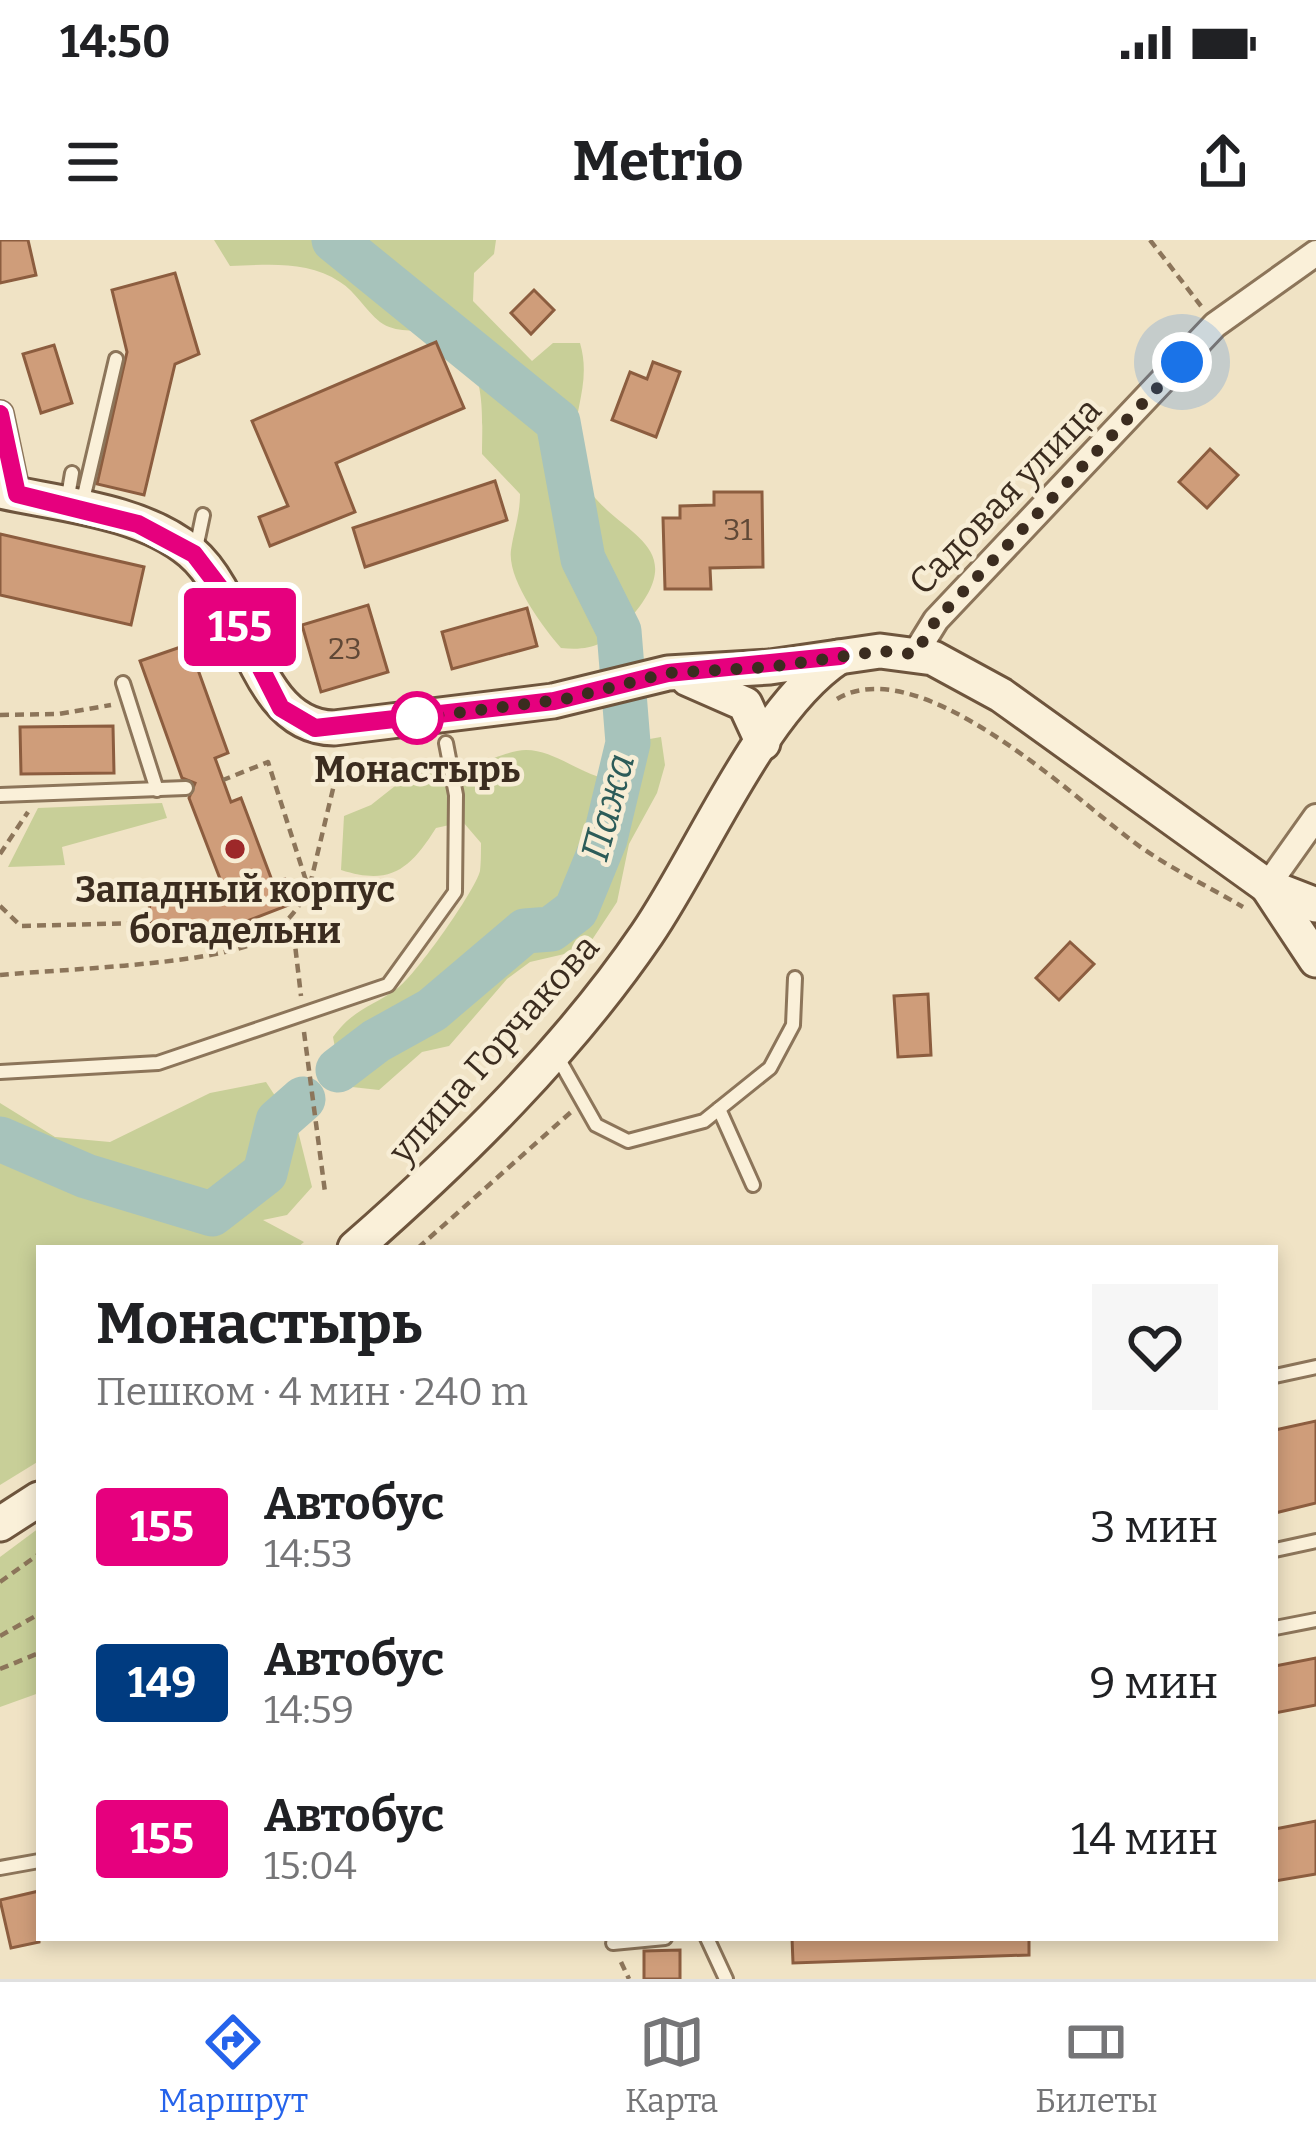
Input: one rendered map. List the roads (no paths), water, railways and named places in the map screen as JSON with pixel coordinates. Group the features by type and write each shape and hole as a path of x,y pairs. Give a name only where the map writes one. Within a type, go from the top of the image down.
{"main road":[{"path":"8,493 73,497 194,554 220,588 281,708 302,724 334,728 565,699 668,673 840,656 915,654 961,671 1001,695 1260,899 1316,960"},
{"name":"улица Горчакова","path":"359,1245 554,1050 646,936 763,743 808,681 840,656"},
{"path":"668,673 710,685 746,704 763,743"},
{"path":"1260,899 1316,905"},
{"path":"0,1524 36,1501"}],"street":[{"name":"Садовая улица","path":"915,654 936,620 1215,325 1316,254"},
{"path":"0,414 8,493"},
{"path":"1260,899 1316,817"}],"lane":[{"path":"73,497 116,358"},
{"path":"194,554 203,514"},
{"path":"123,683 157,790"},
{"path":"0,1072 158,1063 388,985 455,892 456,794 446,742"},
{"path":"0,795 186,788"},
{"path":"554,1050 596,1125 628,1141 704,1120 770,1068 793,1025 795,978"},
{"path":"719,1109 752,1185"},
{"path":"1278,1375 1316,1367"},
{"path":"1278,1549 1316,1541"},
{"path":"1278,1627 1316,1619"},
{"path":"0,1868 36,1862"},
{"path":"613,1943 634,1941"},
{"path":"708,1941 726,1979"}],"waterway":[{"name":"Пажа","path":"334,240 558,422 583,559 619,631 628,743 605,839 576,910 551,929 525,931 432,1010 376,1041 338,1070"},
{"name":"Пажа","path":"0,1139 86,1176 212,1214 265,1173 278,1121 303,1099"}],"place":[{"name":"Монастырь","path":"417,718"},
{"name":"Западный корпус богадельни","path":"235,849"}]}
